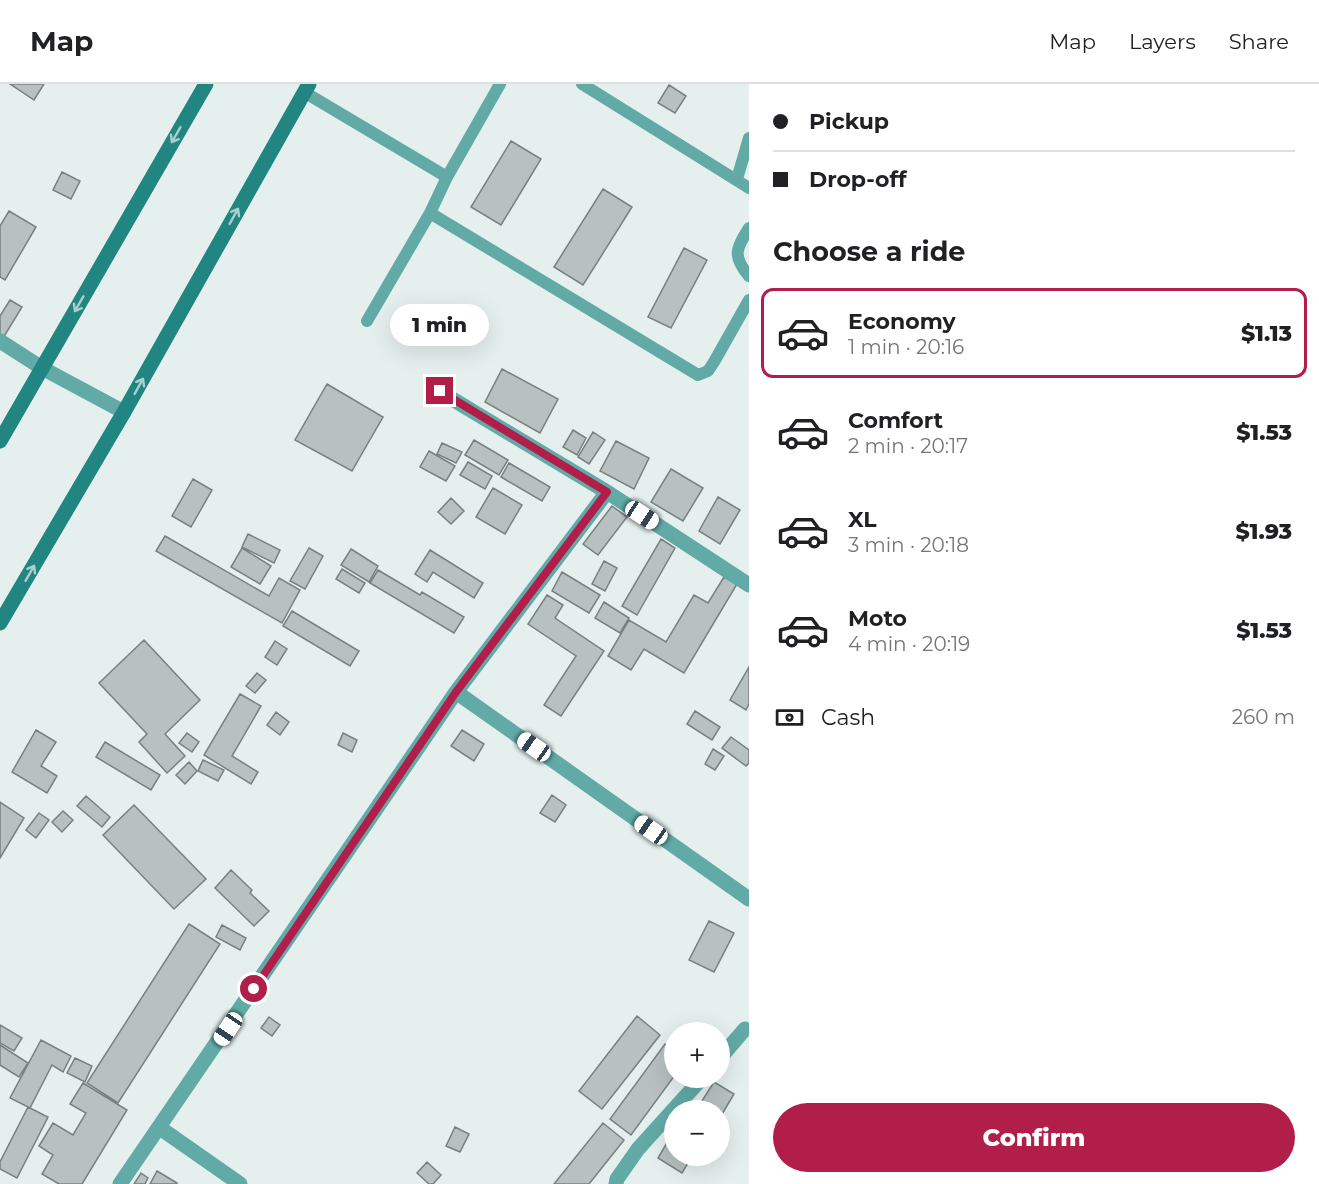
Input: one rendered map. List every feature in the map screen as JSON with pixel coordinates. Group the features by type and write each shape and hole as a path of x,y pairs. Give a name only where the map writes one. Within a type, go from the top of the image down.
{"street":[{"path":"0,441 206,84"},
{"path":"0,623 124,412 306,88"},
{"path":"0,341 42,368 124,412"},
{"path":"440,391 607,492 749,585"},
{"path":"120,1184 456,692 607,492"},
{"path":"456,692 749,899"},
{"path":"730,1046 745,1029"},
{"path":"616,1184 617,1179 638,1149 693,1088"},
{"path":"160,1128 240,1184"}],"lane":[{"path":"367,321 430,213 447,177 500,84"},
{"path":"582,84 749,188"},
{"path":"306,88 447,177"},
{"path":"736,179 749,138"},
{"path":"430,213 698,375 708,371 714,363 749,300"},
{"path":"749,228 736,254 740,266 749,276"}],"building":[{"path":"10,84 44,84 34,100"},
{"path":"669,85 686,96 675,113 658,103"},
{"path":"511,141 541,159 501,225 471,207"},
{"path":"62,172 80,181 71,199 53,190"},
{"path":"603,189 632,207 583,285 554,267"},
{"path":"9,211 36,227 5,280 0,277 0,226"},
{"path":"684,248 707,260 671,328 648,317"},
{"path":"10,300 22,307 0,343 0,316"},
{"path":"502,369 558,399 540,433 485,402"},
{"path":"327,384 383,417 352,471 295,440"},
{"path":"573,430 586,438 577,455 563,447"},
{"path":"593,432 605,440 589,464 578,457"},
{"path":"474,440 508,460 499,475 465,455"},
{"path":"616,441 649,458 634,489 600,471"},
{"path":"442,443 462,452 456,463 437,454"},
{"path":"429,451 455,466 446,481 420,467"},
{"path":"468,462 492,476 485,489 460,475"},
{"path":"509,463 550,487 542,501 501,477"},
{"path":"671,469 703,488 683,521 651,502"},
{"path":"193,479 212,490 191,527 172,516"},
{"path":"493,488 522,505 505,534 476,517"},
{"path":"718,497 740,510 720,544 699,531"},
{"path":"451,498 464,511 451,524 438,512"},
{"path":"612,506 627,517 598,555 583,544"},
{"path":"248,534 280,550 274,563 242,547"},
{"path":"165,536 269,596 279,578 300,590 282,623 156,551"},
{"path":"661,539 675,548 637,615 622,606"},
{"path":"242,548 271,566 260,584 231,567"},
{"path":"309,548 323,556 305,589 290,581"},
{"path":"351,549 378,566 369,582 341,565"},
{"path":"430,550 483,583 474,598 433,572 427,582 415,574"},
{"path":"604,561 617,568 605,591 592,584"},
{"path":"342,569 365,583 359,593 336,579"},
{"path":"378,570 464,617 454,633 370,583"},
{"path":"562,572 600,595 589,613 552,591"},
{"path":"724,577 737,584 684,673 644,649 631,670 608,656 629,620 666,642 694,595 708,603"},
{"path":"547,595 563,605 555,618 604,651 561,716 544,705 576,656 528,624"},
{"path":"604,602 629,618 620,633 595,618"},
{"path":"292,611 359,651 350,666 283,626"},
{"path":"144,640 200,700 165,734 185,756 167,773 139,742 147,734 99,683"},
{"path":"275,641 287,649 277,665 265,657"},
{"path":"749,667 749,704 746,710 730,700"},
{"path":"257,673 266,680 255,693 246,686"},
{"path":"240,694 261,706 232,756 258,772 251,784 204,755"},
{"path":"695,711 720,727 712,740 687,724"},
{"path":"276,712 289,722 280,735 267,725"},
{"path":"36,730 56,742 41,766 57,776 47,793 12,772"},
{"path":"462,730 484,744 474,761 451,746"},
{"path":"187,733 199,742 192,752 179,743"},
{"path":"343,733 357,740 352,752 338,745"},
{"path":"731,737 749,750 749,763 746,766 722,748"},
{"path":"105,742 160,775 151,790 96,757"},
{"path":"713,749 724,756 715,770 705,764"},
{"path":"203,760 224,770 218,781 198,771"},
{"path":"189,762 197,771 185,784 176,775"},
{"path":"552,795 566,805 555,822 540,813"},
{"path":"86,796 110,817 102,827 77,806"},
{"path":"0,802 24,818 0,858"},
{"path":"134,805 206,879 174,909 103,835"},
{"path":"63,811 73,820 62,832 52,822"},
{"path":"39,813 49,820 36,838 26,830"},
{"path":"231,870 252,890 250,893 269,911 254,926 215,888"},
{"path":"709,921 734,933 714,972 689,960"},
{"path":"189,924 220,944 118,1103 87,1083"},
{"path":"222,925 246,938 240,950 216,937"},
{"path":"637,1016 660,1035 602,1109 579,1091"},
{"path":"269,1017 280,1025 272,1036 261,1028"},
{"path":"0,1025 22,1038 14,1051 0,1043"},
{"path":"41,1040 71,1056 63,1072 52,1065 30,1108 10,1098"},
{"path":"0,1045 28,1063 19,1077 0,1065"},
{"path":"664,1045 665,1088 631,1135 610,1119"},
{"path":"75,1058 92,1066 85,1082 67,1073"},
{"path":"83,1083 127,1110 82,1184 59,1184 42,1174 53,1155 39,1146 53,1123 73,1135 86,1113 70,1104"},
{"path":"710,1088 724,1088 734,1094 730,1101 703,1100"},
{"path":"28,1107 48,1117 17,1178 0,1169 0,1162"},
{"path":"603,1123 624,1140 589,1184 554,1184"},
{"path":"455,1127 469,1134 460,1152 446,1146"},
{"path":"664,1148 664,1162 658,1158"},
{"path":"427,1162 441,1175 433,1184 429,1184 417,1173"},
{"path":"671,1166 686,1166 682,1173"},
{"path":"157,1171 177,1183 177,1184 150,1184"},
{"path":"141,1173 148,1178 145,1184 134,1184"}],"route":[{"path":"254,989 456,692 607,492 440,391"}]}
